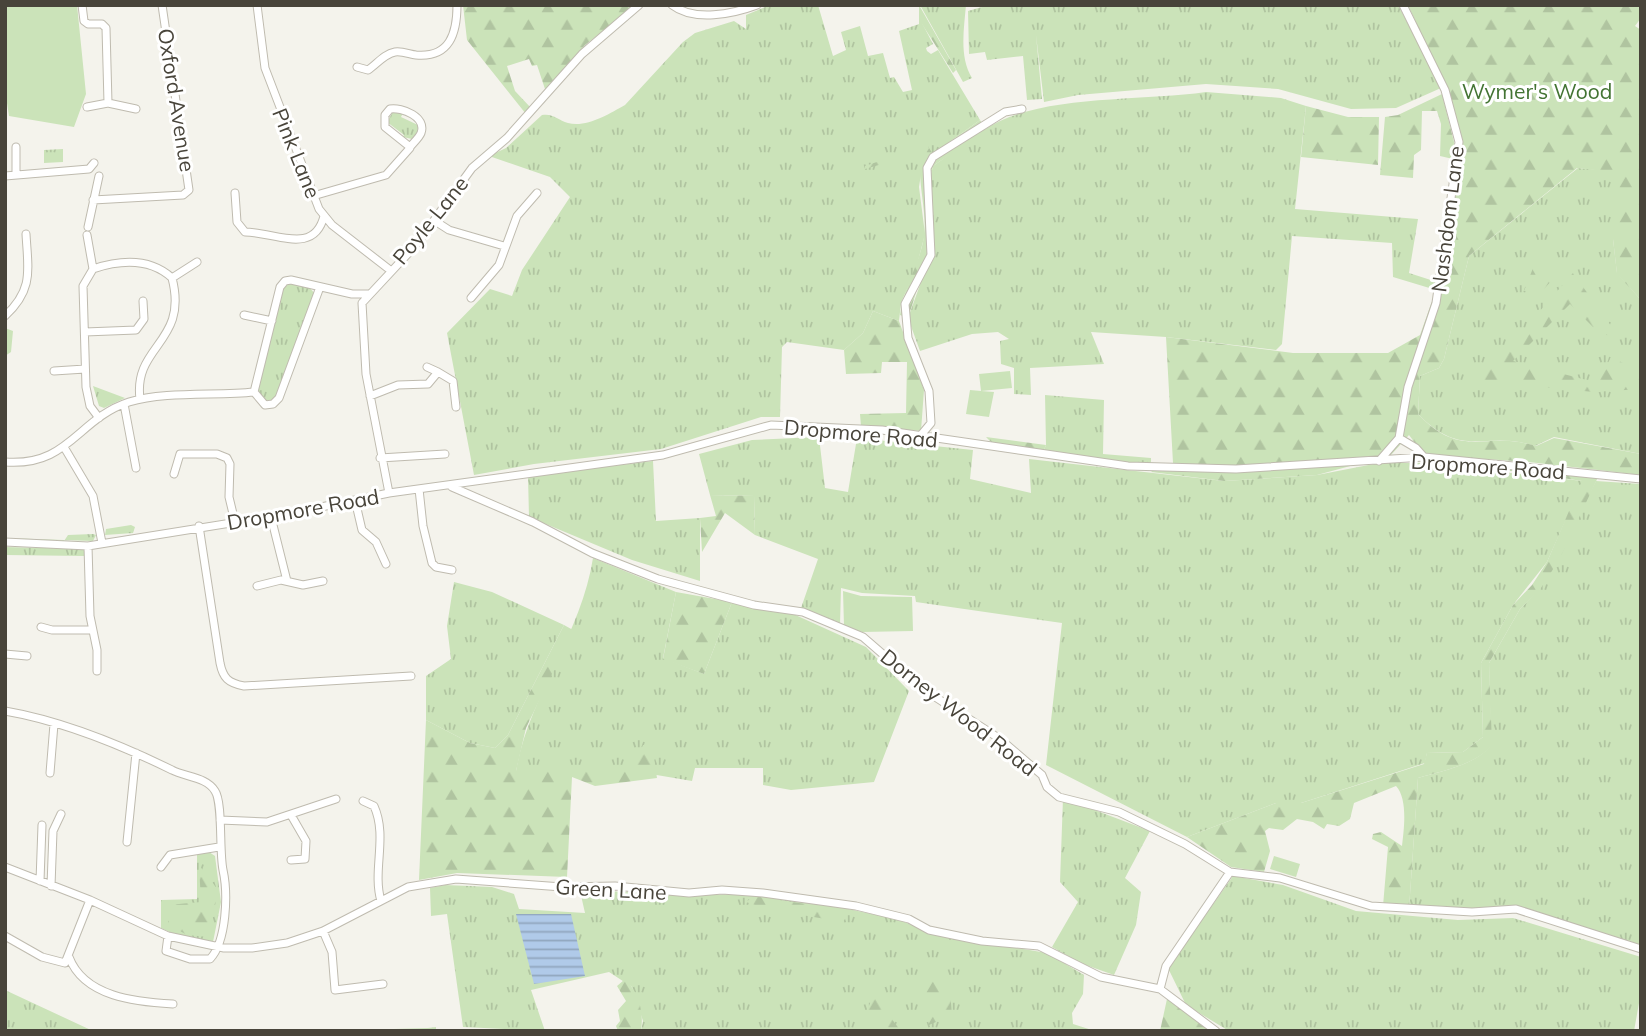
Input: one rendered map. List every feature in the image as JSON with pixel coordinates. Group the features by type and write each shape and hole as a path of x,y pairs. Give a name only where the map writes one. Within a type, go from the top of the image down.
{"street":[{"path":"82,5 84,21 106,28 108,103"},
{"name":"Oxford Avenue","path":"93,200 187,193 190,186 162,5"},
{"name":"Pink Lane","path":"257,5 265,68 313,196 324,216 390,270"},
{"path":"357,67 368,70 386,55 397,51 433,55 446,48 457,26 457,5"},
{"name":"Poyle Lane","path":"362,303 435,221 472,168 507,138 582,54 639,5"},
{"path":"672,5 707,15 740,12 757,5"},
{"name":"Nashdom Lane","path":"1379,461 1399,438 1409,387 1436,303 1458,142 1446,90 1403,5"},
{"path":"87,107 108,103 136,109"},
{"path":"313,196 386,175 410,147 422,133 418,119 402,109 390,109 385,115 385,127 410,147"},
{"path":"933,437 929,390 908,338 905,304 931,255 927,168 933,157 1005,112 1022,109"},
{"path":"16,147 16,175"},
{"path":"5,176 89,169 94,163"},
{"path":"99,176 87,231 93,269 83,286 85,369 90,406 99,418"},
{"path":"235,193 237,222 245,232 299,239 310,237 320,230 324,216"},
{"path":"471,298 499,265 517,216 537,193"},
{"path":"435,221 449,230 504,246"},
{"path":"5,316 21,300 28,287 26,234"},
{"path":"172,278 197,262"},
{"path":"93,269 147,263 172,278"},
{"path":"140,399 138,384 143,368 170,329 176,308 172,278"},
{"path":"254,393 280,287 285,281 352,295 368,294"},
{"path":"254,393 265,405 273,404 279,398 320,287"},
{"path":"352,295 362,303 370,396 389,494"},
{"path":"85,332 139,328 144,319 143,301"},
{"path":"244,315 272,321"},
{"path":"427,367 453,381 456,407"},
{"path":"54,371 85,369"},
{"path":"370,396 398,385 428,384 438,372"},
{"path":"5,462 33,462 48,458 99,418 124,404 140,399 254,393"},
{"path":"124,404 136,468"},
{"path":"921,435 931,423"},
{"name":"Dropmore Road","path":"5,542 88,546 419,489 663,455 771,425 921,435 1026,453 1067,455 1156,468 1236,469 1423,457 1641,479"},
{"path":"1399,438 1416,448 1423,457"},
{"path":"64,447 93,496 102,543"},
{"path":"174,474 180,454 217,454 227,458 230,464 229,497 235,522"},
{"path":"380,458 445,454"},
{"path":"480,498 483,481"},
{"name":"Dorney Wood Road","path":"450,486 592,553 658,579 754,605 803,612 863,637 923,689 1000,739 1042,775 1047,787 1059,797 1119,812 1185,844 1230,872 1280,878 1371,906 1472,912 1516,909 1641,949"},
{"path":"419,489 423,526 432,563 436,567 452,570"},
{"path":"355,500 362,530 376,542 387,564"},
{"path":"271,516 287,581"},
{"path":"199,526 219,663 223,676 231,683 244,687 411,676"},
{"path":"88,546 97,671"},
{"path":"257,586 287,581 303,585 323,581"},
{"path":"41,627 52,631 92,630"},
{"path":"5,654 27,656"},
{"path":"5,711 54,724 136,753 206,783 215,790 220,804 219,848 226,886 218,947 210,959 190,959 166,951 169,936"},
{"path":"50,773 54,724"},
{"path":"127,842 136,753"},
{"path":"220,820 267,822 336,799"},
{"path":"363,801 374,806 379,818 377,886 381,901"},
{"path":"51,886 53,831 61,814"},
{"path":"290,815 306,841 305,859 291,860"},
{"path":"40,881 42,825"},
{"path":"161,867 170,855 219,848"},
{"name":"Green Lane","path":"5,867 90,900 169,936 218,947 252,948 287,943 323,932 408,887 456,879 562,887 615,886 689,893 722,890 763,893 856,906 909,919 929,930 982,941 1039,946 1101,977 1160,989 1216,1031"},
{"path":"1160,989 1166,966 1230,872"},
{"path":"5,936 22,948 54,962 65,962 90,900"},
{"path":"323,932 332,952 335,989 383,984"},
{"path":"69,957 79,976 108,993 146,1003 173,1004"}],"green space":[{"path":"5,5 77,5 86,94 74,127 9,116 5,90"},
{"path":"463,5 636,5 585,45 546,92 537,65 532,66 529,59 507,66 515,91 531,108 526,114 467,40"},
{"path":"770,5 818,5 833,56 846,50 841,32 860,26 868,56 883,53 890,78 894,77 903,92 912,90 899,31 922,23 933,44 926,48 927,51 931,54 938,50 980,120 923,161 919,187 925,234 917,265 901,303 899,321 873,311 863,333 844,350 787,342 782,347 780,417 761,417 661,449 534,464 474,475 447,333 490,289 512,296 522,270 570,197 550,177 489,156 506,148 542,115 582,124 612,112 625,105 683,42 695,33 734,21 746,29 746,15"},
{"path":"919,5 956,70 953,73 922,24 919,25"},
{"path":"920,5 966,5 964,52 972,78 963,82"},
{"path":"989,5 1398,5 1441,88 1396,108 1351,109 1278,89 1206,84 1078,95 1044,102 1036,35 1042,99 1027,100 1023,56 987,60 985,52 969,54 968,11"},
{"name":"Wymer's Wood","path":"1408,5 1641,5 1641,18 1635,26 1641,30 1641,300 1617,274 1613,239 1613,172 1577,168 1469,256 1444,359 1439,368 1420,376 1418,414 1448,437 1461,441 1518,442 1536,446 1554,438 1641,454 1641,475 1529,462 1424,455 1409,435 1391,455 1317,475 1224,481 1151,472 1161,463 1173,463 1166,337 1293,353 1388,353 1420,335 1436,290 1451,228 1461,142 1447,89"},
{"path":"1206,92 1281,98 1306,106 1295,209 1418,219 1409,273 1437,282 1436,290 1393,277 1392,243 1292,236 1282,344 1276,350 1166,337 1091,332 1104,364 1030,368 1031,395 1014,394 1014,368 1001,364 1000,341 1009,339 998,332 972,334 920,351 908,318 925,271 929,183 933,166 982,131 1022,113 1073,103"},
{"path":"1442,94 1454,142 1453,159 1440,156 1441,124 1437,111 1422,111 1421,150 1414,155 1413,178 1380,175 1385,117 1398,115"},
{"path":"1306,106 1348,117 1379,117 1378,165 1301,157"},
{"path":"393,112 403,113 401,117 418,125 418,131 412,139 403,137 404,135 387,122"},
{"path":"980,120 986,130 933,166 929,183 934,236 908,318 900,315 924,236 920,165 916,154 865,169 865,166 927,145 933,154"},
{"path":"63,149 63,162 44,163 44,150"},
{"path":"1578,168 1614,171 1613,239 1617,273 1641,300 1641,454 1554,437 1535,446 1502,440 1462,440 1449,436 1434,428 1418,414 1420,376 1439,368 1444,359 1469,256"},
{"path":"1560,262 1553,279 1543,290 1524,291 1535,263"},
{"path":"1573,273 1619,337 1600,334 1570,304 1513,361 1598,383 1611,357 1641,372 1641,389 1594,392 1479,381"},
{"path":"290,283 309,287 315,294 276,397 269,401 261,399 258,392 283,288"},
{"path":"873,311 899,321 924,390 921,431 861,426 860,414 906,413 907,362 882,362 881,373 846,374 844,350 863,333"},
{"path":"5,328 13,331 11,352 5,356"},
{"path":"1010,371 1012,388 981,391 979,374"},
{"path":"93,386 125,398 104,408 99,406"},
{"path":"970,390 994,392 989,417 966,414"},
{"path":"1045,395 1104,400 1103,454 1151,458 1151,462 1149,465 1136,464 1043,452 1046,445"},
{"path":"819,437 825,488 848,492 857,438 973,450 970,479 1031,493 1029,459 1224,481 1317,475 1379,463 1421,463 1583,481 1547,562 1513,605 1481,663 1483,737 1463,752 1427,753 1425,763 1301,803 1276,803 1187,837 1046,765 1062,623 916,602 915,596 862,593 841,588 840,625 801,608 818,559 755,535 754,496 710,495 699,454 752,440"},
{"path":"986,437 1046,445 1043,452 996,447"},
{"path":"653,461 656,521 700,518 700,581 632,560 529,517 528,476"},
{"path":"1490,467 1599,475 1559,560 1539,591 1520,609 1489,663 1492,745 1477,758 1418,778 1409,909 1383,906 1388,847 1372,839 1373,834 1381,832 1402,846 1404,806 1396,786 1354,803 1350,819 1339,826 1327,824 1324,829 1313,822 1297,819 1283,830 1269,828 1265,831 1270,851 1264,872 1231,867 1187,837 1276,803 1301,803 1424,764 1427,753 1463,752 1483,737 1481,663 1513,605 1532,585 1547,562 1582,481 1516,471 1490,471"},
{"path":"1596,481 1641,484 1641,949 1516,909 1409,909 1418,778 1476,758 1491,745 1489,663 1520,609 1539,590"},
{"path":"710,495 754,496 755,535 725,513 702,552 700,518 716,516"},
{"path":"131,525 135,527 133,533 105,535 106,529"},
{"path":"68,535 96,535 93,541 65,540"},
{"path":"5,538 65,540 64,541"},
{"path":"5,547 83,549 86,552 84,556 5,555"},
{"path":"593,558 676,592 663,658 704,674 732,602 791,613 866,647 909,691 874,782 791,790 763,785 763,768 695,768 692,781 633,771 516,771 532,717 578,613"},
{"path":"454,582 492,592 564,625 508,735 495,748 470,743 426,720 426,676 451,659 447,626"},
{"path":"843,591 861,596 912,597 913,631 862,632 844,626"},
{"path":"676,592 732,602 704,674 663,659"},
{"path":"564,625 573,630 526,728 516,771 632,771 643,745 652,744 657,778 595,786 572,777 567,877 457,873 419,880 426,720 470,743 495,748 508,735"},
{"path":"1063,798 1150,831 1125,878 1141,892 1136,925 1114,975 1080,963 1052,947 1078,902 1060,882"},
{"path":"209,852 215,856 221,902 213,942 206,943 186,939 161,928 161,900 197,899 197,854"},
{"path":"1274,856 1300,864 1296,877 1270,869"},
{"path":"199,865 218,890 209,937 187,935 168,924 168,905 201,902"},
{"path":"1233,876 1283,885 1356,911 1458,920 1513,918 1641,957 1641,992 1634,1031 1229,1031 1186,1005 1168,968"},
{"path":"445,885 492,887 514,894 519,909 585,913 580,891 685,896 735,894 806,900 900,920 930,933 1047,953 1084,975 1083,994 1072,1013 1073,1024 1095,1031 641,1031 643,1021 632,987 609,972 531,990 545,1031 463,1027 447,914 431,916 430,888"},
{"path":"754,896 850,911 843,922 767,909 746,902"},
{"path":"923,973 949,979 952,1015 929,1025"},
{"path":"624,980 633,989 639,1002 641,1031 618,1031 616,1026 620,1021 618,1010 626,1001 617,986"},
{"path":"5,990 93,1031 5,1031"},
{"path":"873,994 900,1030 889,1031 868,1009"},
{"path":"1167,999 1214,1031 1160,1031"},
{"path":"436,1027 436,1031 325,1031 428,1028"}],"water":[{"path":"516,914 571,914 585,976 534,984"}]}
